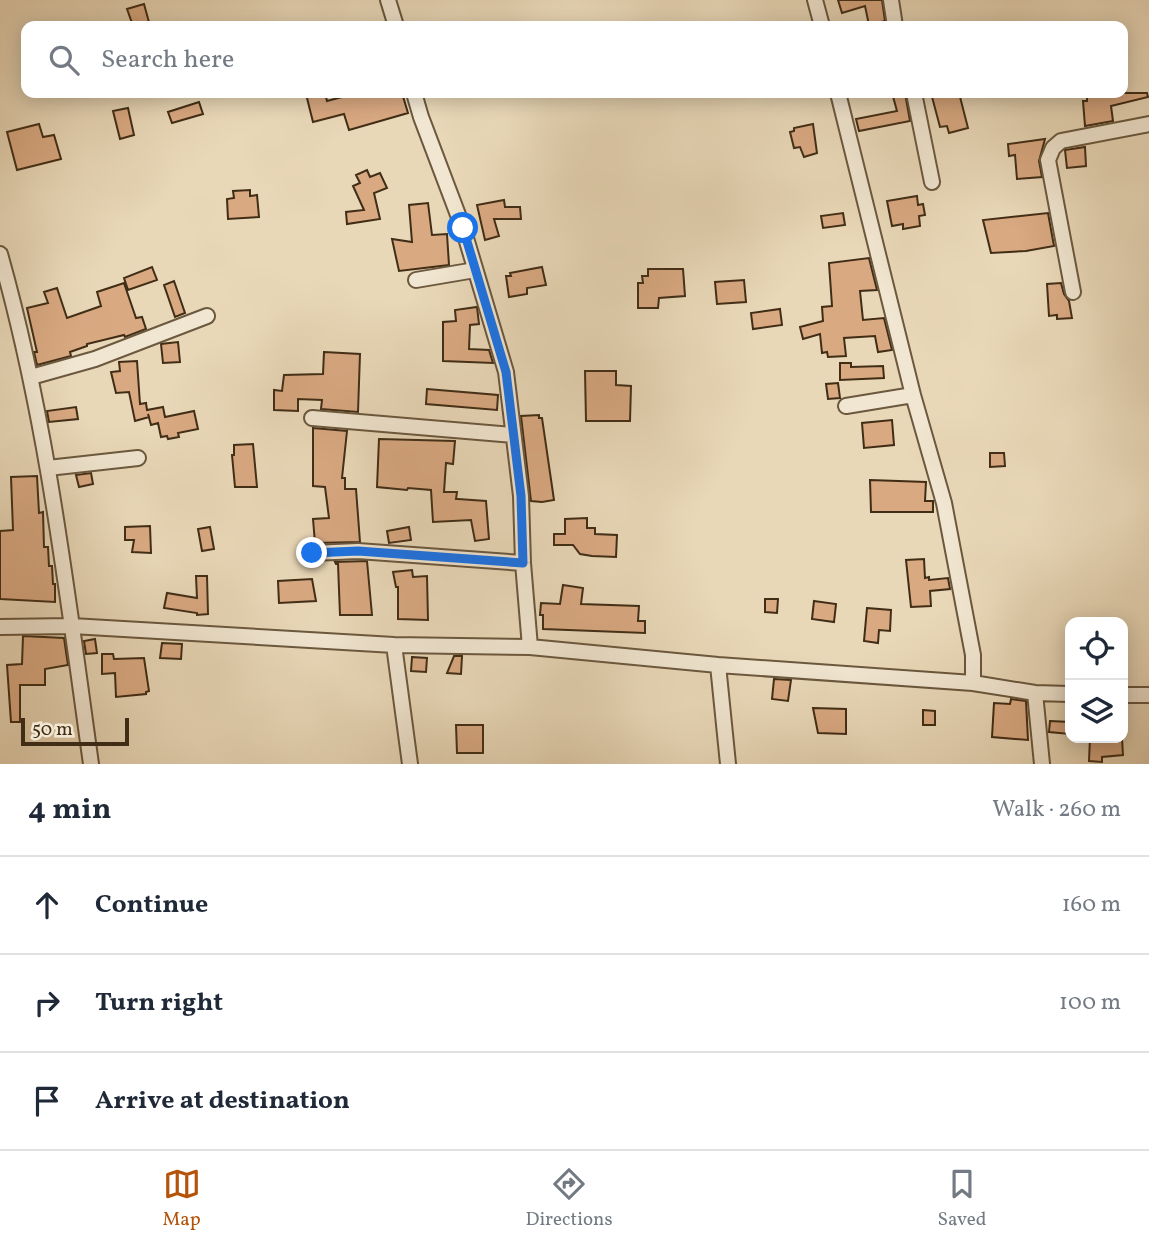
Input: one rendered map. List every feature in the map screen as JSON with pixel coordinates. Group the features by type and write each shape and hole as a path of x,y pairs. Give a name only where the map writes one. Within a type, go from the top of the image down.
{"street":[{"path":"388,0 394,21"},
{"path":"816,0 821,21"},
{"path":"891,0 894,21"},
{"path":"416,98 463,228 506,372 521,496 530,646"},
{"path":"839,98 913,395 944,503 973,656 973,683"},
{"path":"915,98 932,182"},
{"path":"1073,292 1048,160 1053,148 1061,141 1149,124"},
{"path":"0,254 45,443 91,764"},
{"path":"415,280 475,271"},
{"path":"31,377 95,359 207,316"},
{"path":"846,406 913,395"},
{"path":"312,418 513,435"},
{"path":"48,468 138,458"},
{"path":"312,553 358,551 523,563"},
{"path":"0,627 72,626 394,645 530,646 718,665 973,683 1035,693 1065,694"},
{"path":"394,645 410,764"},
{"path":"718,665 727,764"},
{"path":"1035,693 1042,764"},
{"path":"1128,695 1149,695"}],"building":[{"path":"838,0 882,0 885,21 868,21 865,6 842,13"},
{"path":"144,4 149,21 131,21 127,9"},
{"path":"1128,93 1147,93 1148,97 1111,106 1113,121 1085,126 1083,101 1087,101 1087,98 1128,98"},
{"path":"307,98 326,98 327,101 338,98 404,98 408,113 349,130 344,114 313,122"},
{"path":"893,98 906,98 910,121 859,131 856,119 897,111"},
{"path":"932,98 960,98 968,128 949,133 947,126 940,127"},
{"path":"199,102 203,114 172,123 168,112"},
{"path":"128,108 134,135 120,139 113,111"},
{"path":"39,124 43,137 54,135 61,159 17,170 7,132"},
{"path":"813,124 817,153 804,157 800,147 794,148 790,132 794,131 794,128"},
{"path":"1045,139 1039,161 1042,177 1017,179 1015,155 1009,156 1008,144"},
{"path":"1085,147 1086,166 1067,168 1065,150"},
{"path":"367,170 370,177 380,173 387,188 374,193 380,219 347,224 346,212 364,210 353,186 360,183 356,175"},
{"path":"250,190 250,196 257,195 259,217 228,219 227,199 234,198 233,191"},
{"path":"917,196 918,205 923,204 925,215 919,216 920,226 903,229 903,224 892,226 887,201"},
{"path":"504,200 505,207 520,207 521,219 494,219 499,236 485,240 477,205"},
{"path":"428,203 432,235 447,234 449,265 399,271 392,239 412,242 409,205"},
{"path":"843,213 845,225 823,228 821,216"},
{"path":"1048,213 1054,246 991,253 983,220"},
{"path":"869,258 877,290 860,291 863,320 884,318 892,350 878,352 875,336 844,338 846,356 828,357 827,352 822,353 820,334 803,339 800,327 823,321 822,307 832,306 829,263"},
{"path":"152,267 157,280 128,290 124,278"},
{"path":"542,267 546,285 527,288 527,294 509,297 506,276"},
{"path":"648,269 683,269 685,296 659,298 658,308 638,308 638,283 643,283 642,276 648,276"},
{"path":"744,280 746,302 717,304 715,282"},
{"path":"174,281 185,313 175,317 164,285"},
{"path":"124,283 136,318 142,317 146,329 125,337 124,335 87,344 70,352 71,356 37,365 34,352 37,352 27,308 48,303 44,292 57,288 67,318 101,306 97,292"},
{"path":"1061,283 1069,301 1072,318 1057,319 1057,315 1049,316 1047,284"},
{"path":"477,307 479,324 470,325 469,349 489,350 493,363 443,361 443,322 456,321 455,310"},
{"path":"780,309 782,325 753,329 751,313"},
{"path":"178,342 180,362 163,363 161,344"},
{"path":"324,352 360,354 358,412 321,409 322,400 298,399 298,411 274,410 274,390 282,391 284,375 323,374"},
{"path":"137,361 140,404 146,403 147,410 163,407 165,417 194,411 198,429 178,433 179,437 168,439 167,436 161,437 158,423 151,425 149,417 135,421 129,392 116,393 111,372 120,371 119,362"},
{"path":"840,363 851,363 851,367 883,366 884,378 840,380"},
{"path":"585,371 616,371 616,385 631,386 630,421 586,421"},
{"path":"838,383 840,398 828,399 826,384"},
{"path":"427,389 498,395 497,410 426,404"},
{"path":"76,407 78,419 49,422 47,411"},
{"path":"539,415 539,418 542,418 554,500 542,502 531,501 521,416"},
{"path":"892,420 894,445 864,448 862,423"},
{"path":"313,428 347,431 342,478 345,478 345,489 356,489 360,542 315,543 313,519 329,518 325,487 313,486"},
{"path":"379,439 455,441 453,464 446,463 444,492 457,492 456,499 486,501 489,539 475,541 471,520 433,522 431,490 377,487"},
{"path":"253,444 257,487 235,487 232,455 234,445"},
{"path":"990,453 1004,453 1005,466 990,467"},
{"path":"91,473 93,484 79,487 76,475"},
{"path":"37,476 39,513 43,512 44,547 48,547 49,566 52,566 55,602 0,599 0,531 13,530 11,477"},
{"path":"870,480 926,482 925,501 933,501 933,512 871,512"},
{"path":"587,518 587,528 595,528 595,534 617,535 616,557 580,554 573,545 554,545 554,534 565,534 565,519"},
{"path":"150,526 151,553 132,552 134,540 125,540 125,527"},
{"path":"210,527 214,549 202,551 198,529"},
{"path":"409,527 411,540 389,543 387,531"},
{"path":"924,559 925,578 948,578 950,589 930,591 931,606 911,607 906,560"},
{"path":"367,561 372,615 340,615 338,564 335,562"},
{"path":"412,570 413,577 427,576 428,620 398,619 398,587 393,572"},
{"path":"196,576 207,576 208,614 197,615 164,608 167,593 197,598"},
{"path":"312,579 316,601 279,603 278,581"},
{"path":"563,585 583,588 581,604 639,606 638,621 645,621 645,633 543,629 541,603 560,604"},
{"path":"765,599 778,599 777,613 765,612"},
{"path":"814,601 836,604 834,622 812,619"},
{"path":"867,608 891,610 890,631 879,630 878,643 864,641"},
{"path":"23,636 64,638 68,665 45,669 45,685 20,685 20,722 11,722 7,665 22,664"},
{"path":"95,639 97,653 86,654 84,641"},
{"path":"162,643 182,644 181,659 160,658"},
{"path":"102,654 113,654 114,659 144,658 149,691 146,694 116,697 115,673 102,674"},
{"path":"454,656 462,656 461,674 447,673"},
{"path":"412,657 427,658 426,672 411,671"},
{"path":"774,679 791,680 788,701 772,699"},
{"path":"1011,699 1026,701 1028,740 992,737 994,703 1010,704"},
{"path":"813,708 846,709 846,734 818,733"},
{"path":"923,710 935,711 935,725 923,725"},
{"path":"1050,721 1065,722 1065,734 1049,732"},
{"path":"456,725 483,725 483,753 457,753"},
{"path":"1090,743 1122,743 1123,755 1102,757 1102,762 1089,761"}],"route":[{"path":"312,553 358,551 523,563 521,496 506,372 463,228"}]}
